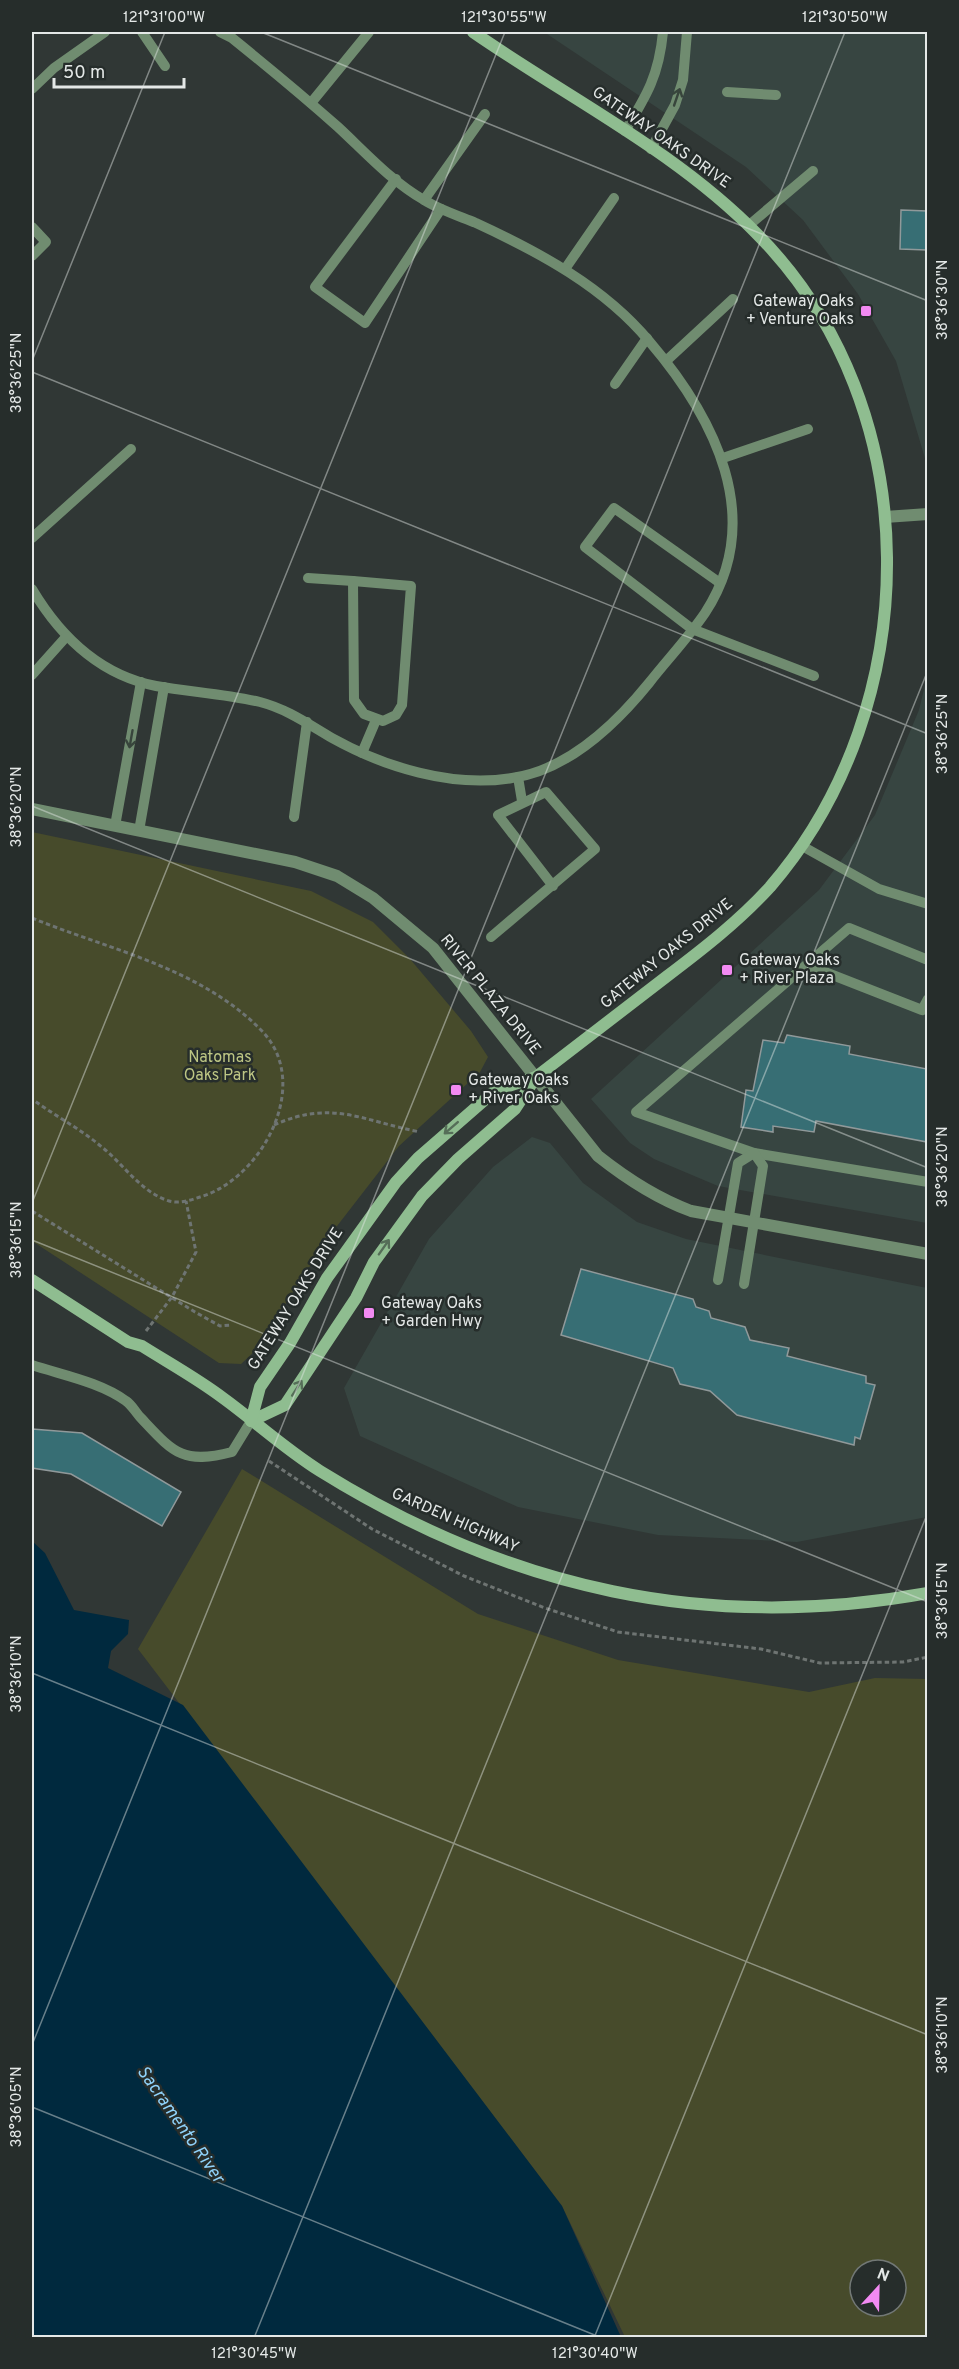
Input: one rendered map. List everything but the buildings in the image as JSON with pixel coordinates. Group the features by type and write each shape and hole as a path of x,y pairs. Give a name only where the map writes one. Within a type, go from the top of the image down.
{"street":[{"name":"GATEWAY OAKS DRIVE","path":"251,1421 285,1405 356,1298 374,1262 422,1196 458,1159 515,1108 536,1077 723,933 771,885 802,846 843,773 862,727 876,679 886,613 888,563 885,516 862,403 826,327 802,288 782,260 721,199 625,130 473,32"},
{"path":"885,516 927,514"},
{"name":"RIVER PLAZA DRIVE","path":"32,809 295,862 337,876 373,898 433,948 598,1156 621,1174 666,1201 691,1210 927,1254"},
{"name":"GATEWAY OAKS DRIVE","path":"251,1421 260,1387 300,1327 327,1278 396,1182 418,1158 496,1090 536,1077"},
{"name":"GARDEN HIGHWAY","path":"32,1280 128,1342 142,1346 212,1391 279,1445 362,1496 463,1545 510,1564 559,1579 663,1600 773,1610 881,1602 927,1593"}],"lane":[{"path":"32,89 54,68 105,32"},
{"path":"142,32 165,66"},
{"path":"32,589 45,611 66,637 96,661 141,682 257,702 307,722 362,753 428,774 484,779 518,777 571,754 617,720 705,613 720,583 732,531 732,499 723,458 696,408 666,361 647,338 623,314 565,269 520,244 424,200 396,179 311,103 232,38 220,32"},
{"path":"311,103 369,32"},
{"path":"625,130 647,95 657,69 663,32"},
{"path":"651,149 675,105 683,80 687,32"},
{"path":"727,92 776,95"},
{"path":"424,200 485,114"},
{"path":"748,225 813,171"},
{"path":"396,179 315,287 365,323 441,209"},
{"path":"565,269 614,198"},
{"path":"32,227 46,242 32,256"},
{"path":"666,361 733,299"},
{"path":"615,384 647,338"},
{"path":"723,458 808,429"},
{"path":"32,538 131,449"},
{"path":"720,583 614,508 585,547 692,629 814,676"},
{"path":"308,578 353,581 411,585 402,705 390,719 376,720 364,714 354,700 353,581"},
{"path":"32,675 66,637"},
{"path":"115,826 141,682"},
{"path":"139,831 164,687"},
{"path":"362,753 376,720"},
{"path":"294,817 307,722"},
{"path":"518,777 522,801"},
{"path":"491,937 553,886 595,849 546,792 522,801 498,815 553,886"},
{"path":"802,846 879,890 927,904"},
{"path":"927,960 849,928 636,1112 754,1153 927,1182"},
{"path":"807,965 922,1010 927,999"},
{"path":"718,1280 738,1163 754,1153"},
{"path":"744,1284 763,1166 754,1153"},
{"path":"32,1365 96,1386 126,1401 171,1450 187,1456 205,1457 232,1452 251,1421"}],"path":[{"path":"32,918 170,969 233,1006 253,1023 276,1051 284,1076 273,1125 260,1153 225,1188 186,1201 169,1201 147,1190 104,1148 32,1099"},
{"path":"273,1125 296,1115 344,1112 420,1132"},
{"path":"145,1332 172,1297 196,1252 186,1201"},
{"path":"32,1211 220,1326 232,1325"}],"shaded area":[{"path":"544,32 927,32 927,465 896,361 858,294 803,220 746,167"},
{"path":"927,677 927,1223 718,1186 654,1159 630,1143 591,1099 819,890 875,815 919,710"},
{"path":"532,1137 550,1143 583,1183 637,1222 686,1239 927,1288 927,1517 797,1542 658,1535 518,1507 360,1436 344,1388 429,1239 493,1167"}],"green space":[{"name":"Natomas Oaks Park","path":"32,832 311,891 373,922 410,959 471,1031 488,1057 480,1072 399,1146 327,1239 258,1348 241,1364 219,1363 32,1241"},
{"path":"242,1469 478,1614 618,1660 809,1692 875,1678 927,1679 927,2337 625,2337 562,2206 138,1649"}],"water":[{"name":"Sacramento River","path":"32,1541 45,1553 74,1610 129,1620 128,1634 111,1651 108,1668 183,1705 562,2206 621,2337 32,2337"}],"place":[{"name":"Gateway Oaks + Venture Oaks","path":"866,311"},
{"name":"Gateway Oaks + River Plaza","path":"727,970"},
{"name":"Gateway Oaks + River Oaks","path":"456,1090"},
{"name":"Gateway Oaks + Garden Hwy","path":"369,1313"}]}
